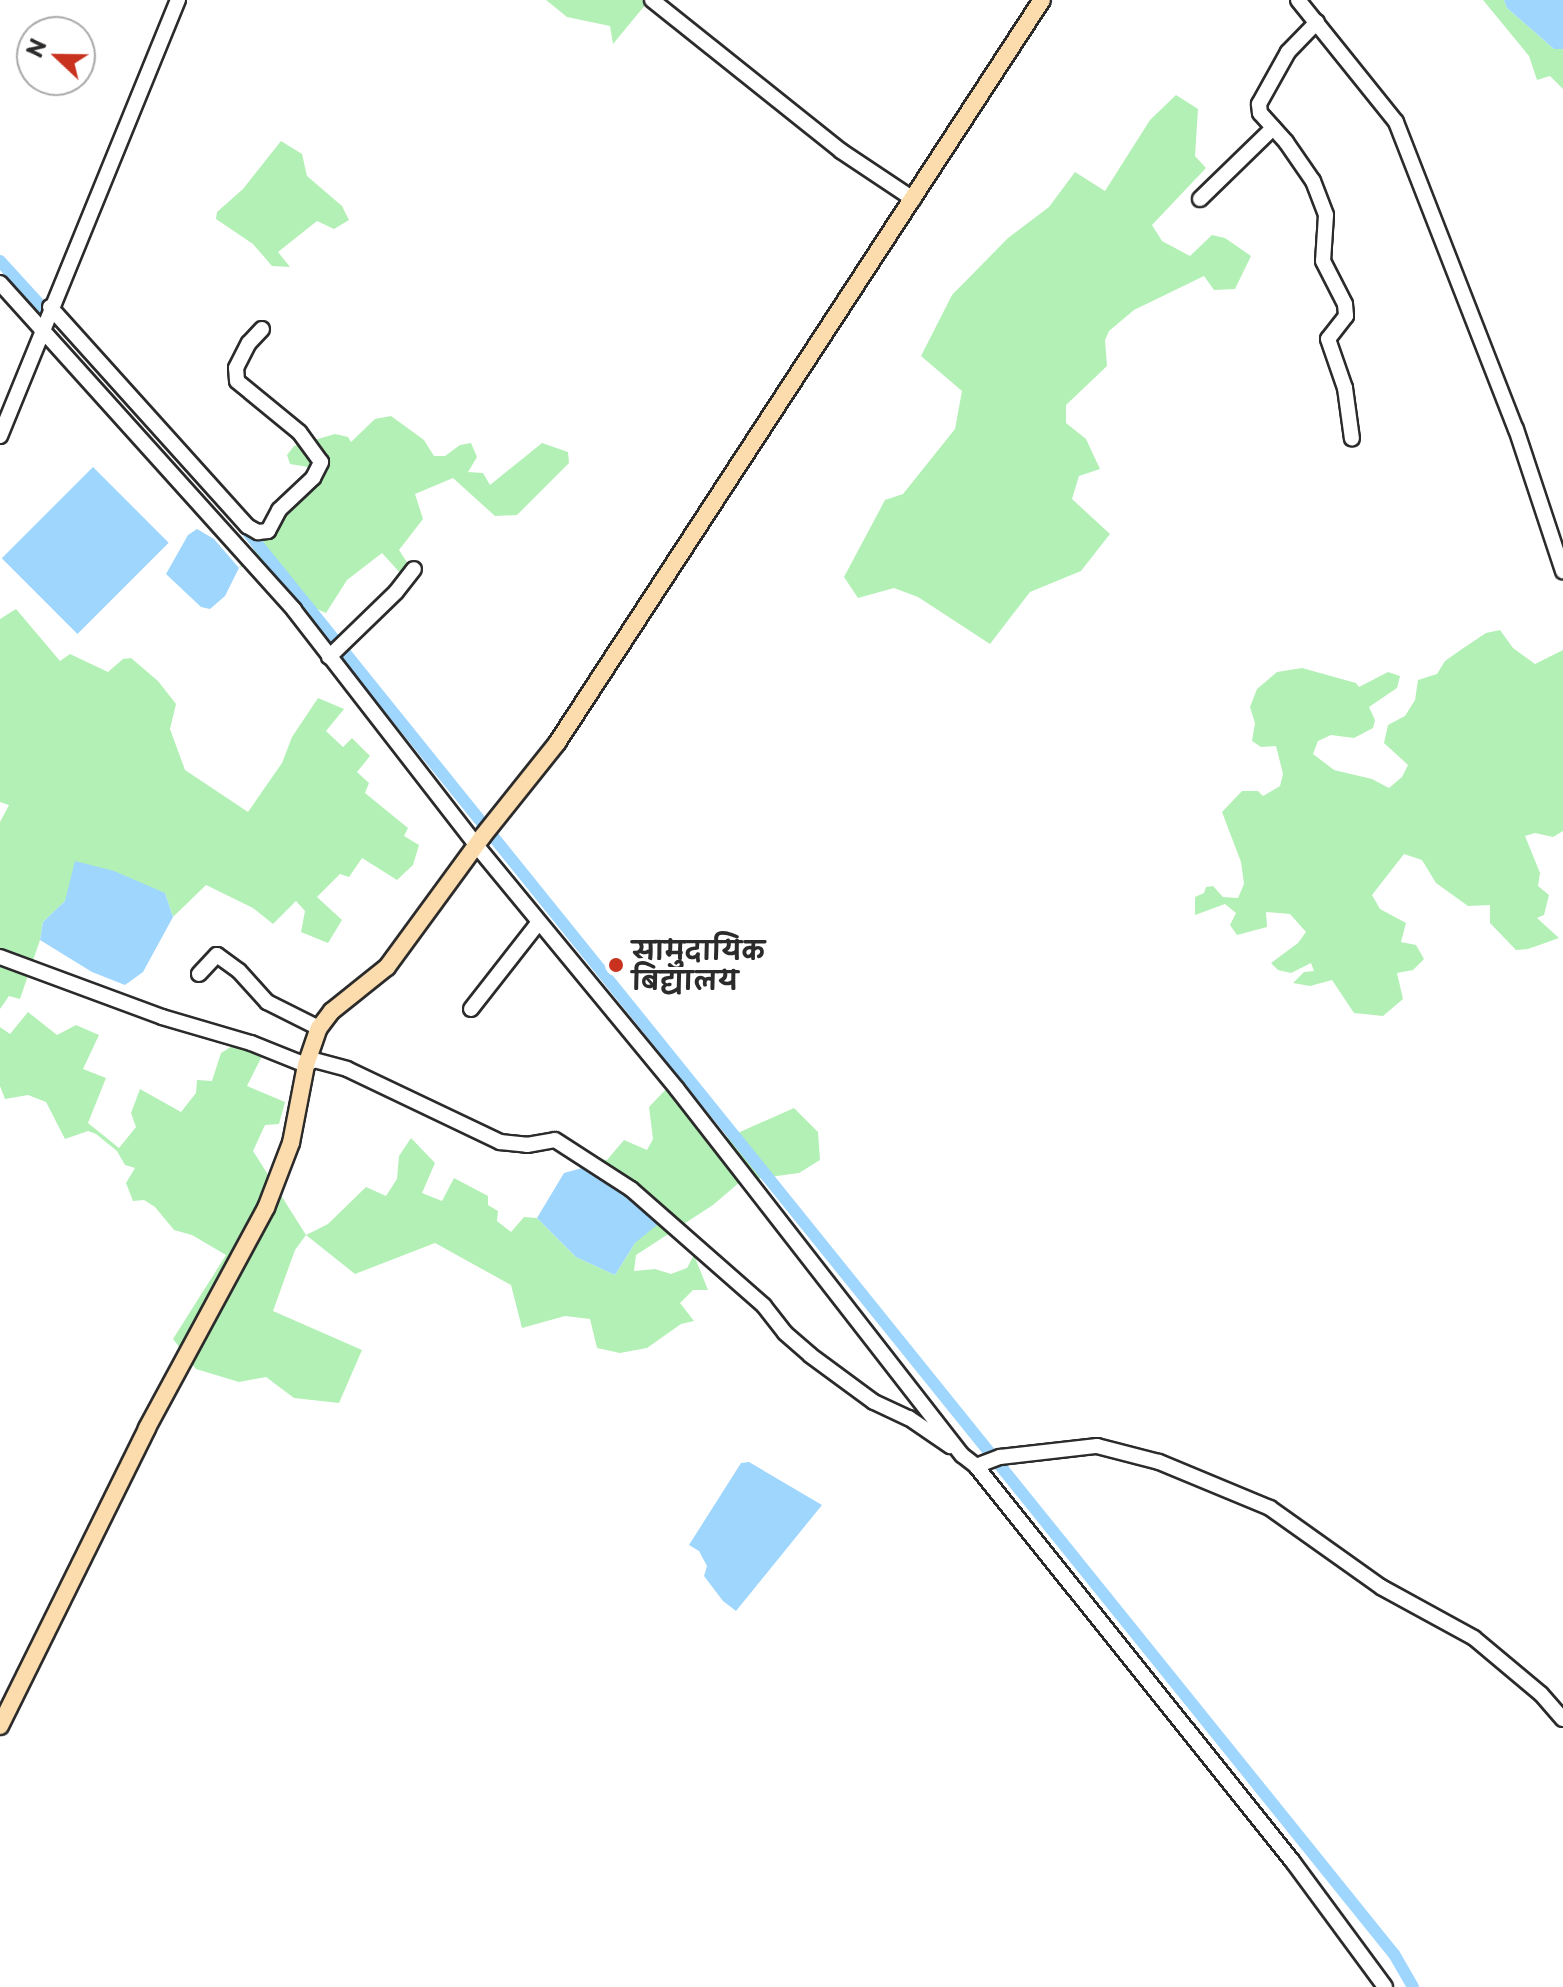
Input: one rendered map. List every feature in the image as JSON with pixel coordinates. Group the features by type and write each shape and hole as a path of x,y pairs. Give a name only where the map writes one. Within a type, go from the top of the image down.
{"main road":[{"path":"0,1726 147,1428 266,1208 291,1143 306,1065 319,1028 332,1011 387,967 479,841 557,743 1042,0"}],"street":[{"path":"0,436 44,332 50,307 178,0"},
{"path":"652,0 841,151 913,199"},
{"path":"1298,0 1396,122 1516,429 1563,571"},
{"path":"1317,22 1288,52 1259,104 1260,113 1313,181 1326,215 1323,261 1345,304 1346,316 1328,339 1345,388 1352,439"},
{"path":"1200,199 1273,128"},
{"path":"0,283 294,610 338,648 539,922 677,1089 962,1455"},
{"path":"50,307 247,526 258,532 268,531 279,510 313,478 321,462 299,432 237,381 236,368 249,343 262,329"},
{"path":"338,648 396,592 414,569"},
{"path":"471,1009 539,922"},
{"path":"199,974 217,955 239,971 267,1002 319,1028"},
{"path":"0,957 162,1017 251,1043 306,1065 314,1060 347,1069 500,1142 527,1145 555,1140 631,1189 764,1306 785,1333 810,1355 874,1402 909,1418 980,1464 1293,1862 1385,1987"},
{"path":"980,1464 1000,1457 1097,1446 1159,1462 1270,1508 1381,1587 1474,1638 1541,1694 1563,1719"}],"green space":[{"path":"546,0 642,0 646,4 613,44 610,26 567,17"},
{"path":"1483,0 1504,0 1507,8 1554,49 1563,49 1563,89 1550,76 1537,80 1529,56"},
{"path":"1176,95 1198,109 1195,156 1206,168 1152,225 1162,241 1190,256 1212,235 1225,238 1251,256 1235,289 1214,290 1204,276 1134,310 1109,331 1105,340 1107,366 1066,405 1066,423 1086,439 1100,469 1079,476 1072,499 1110,534 1081,571 1030,592 990,644 918,597 894,588 858,598 844,577 885,500 903,494 955,429 962,391 921,356 952,295 1008,238 1049,207 1075,172 1105,191 1150,120"},
{"path":"281,141 302,154 307,176 342,206 349,220 334,229 317,221 278,252 290,267 272,266 253,244 216,219 217,212 243,189"},
{"path":"391,416 424,440 434,456 445,456 460,445 471,443 477,457 468,472 483,473 490,485 542,443 568,452 569,463 517,515 495,516 453,478 415,494 423,519 399,550 410,567 402,575 382,553 347,580 326,613 293,599 248,564 239,568 283,512 316,485 308,467 290,464 287,455 294,446 335,434 348,437 351,442 375,419"},
{"path":"16,609 60,661 70,654 108,672 123,659 131,658 158,681 176,704 170,729 185,770 248,812 282,763 292,737 318,698 344,709 326,731 343,747 352,738 370,756 357,772 369,783 365,793 408,828 404,836 419,845 413,865 397,880 362,858 349,877 340,874 317,897 342,920 328,943 301,932 305,911 296,901 273,924 253,908 206,885 173,917 165,893 65,901 43,922 20,999 9,996 0,1009 0,822 9,805 0,802 0,619"},
{"path":"1500,630 1513,648 1535,664 1563,650 1563,831 1553,837 1535,833 1525,836 1540,873 1538,886 1549,895 1544,915 1537,918 1559,938 1516,950 1490,923 1490,905 1468,906 1436,883 1422,860 1404,854 1372,895 1380,909 1406,923 1401,942 1416,945 1424,959 1413,970 1397,973 1403,999 1383,1016 1354,1013 1332,980 1310,986 1293,983 1304,972 1314,971 1311,963 1291,973 1278,970 1271,963 1298,943 1306,932 1290,914 1266,912 1267,927 1237,935 1230,925 1236,913 1225,904 1195,915 1195,897 1204,893 1206,887 1213,886 1223,897 1238,898 1244,884 1241,862 1222,812 1242,791 1258,791 1263,796 1280,786 1283,774 1276,746 1261,747 1252,741 1255,723 1250,707 1257,689 1277,672 1302,668 1356,683 1359,687 1388,672 1400,676 1397,688 1369,707 1375,720 1373,728 1354,738 1331,735 1318,741 1313,754 1334,770 1372,779 1389,788 1402,777 1408,765 1384,743 1388,725 1405,716 1415,700 1418,680 1437,674 1445,661 1462,649 1486,633"},
{"path":"28,1012 57,1035 76,1025 99,1035 83,1069 106,1078 88,1123 119,1148 136,1127 131,1113 140,1089 181,1112 196,1093 197,1080 212,1081 221,1053 234,1045 262,1056 247,1086 285,1102 279,1124 265,1125 253,1151 306,1235 295,1250 273,1311 362,1350 339,1403 294,1398 266,1377 239,1382 196,1369 173,1339 226,1255 192,1235 174,1230 155,1207 144,1200 133,1201 126,1183 135,1168 125,1165 117,1151 96,1134 88,1131 65,1139 46,1102 28,1095 5,1099 0,1086 0,1027 10,1034"},
{"path":"669,1086 685,1104 706,1141 722,1140 794,1108 818,1132 820,1160 799,1173 741,1181 713,1205 636,1255 634,1271 655,1269 671,1274 687,1268 694,1255 708,1290 693,1290 680,1303 694,1321 681,1324 647,1348 620,1353 597,1348 590,1319 565,1316 522,1328 511,1285 435,1243 355,1274 306,1235 328,1224 366,1187 386,1196 397,1179 399,1156 411,1138 435,1163 422,1193 442,1201 454,1178 488,1196 488,1205 498,1211 497,1221 511,1232 524,1217 537,1218 576,1257 615,1275 635,1243 633,1197 582,1168 599,1159 607,1160 624,1140 647,1150 653,1139 649,1107"}],"water":[{"path":"1504,0 1563,0 1563,49 1554,49 1507,8"},
{"path":"93,467 169,543 77,634 2,558"},
{"path":"197,529 214,539 239,568 225,596 210,609 201,607 166,574 188,535"},
{"path":"75,861 114,871 165,893 173,917 143,972 125,985 92,972 40,940 43,922 65,901"},
{"path":"582,1168 633,1197 658,1224 635,1243 615,1275 576,1257 537,1218 564,1173"},
{"path":"749,1462 822,1505 736,1611 723,1601 704,1576 707,1566 699,1551 689,1545 741,1463"}],"waterway":[{"path":"0,261 41,306"},
{"path":"242,525 1394,1954 1413,1987"}],"place":[{"name":"सामुदायिक बिद्यालय","path":"616,965"}]}
